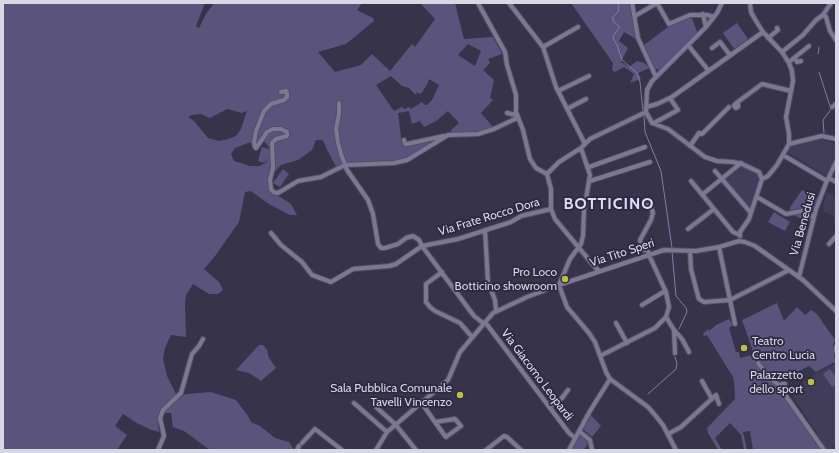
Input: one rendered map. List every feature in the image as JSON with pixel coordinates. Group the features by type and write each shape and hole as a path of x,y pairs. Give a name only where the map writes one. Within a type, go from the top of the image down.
{"street":[{"path":"478,3 505,52 507,65 516,95 517,117 523,130 530,159 536,168 547,174 552,193 551,209 555,219 599,271"},
{"path":"509,3 543,47 558,91 585,144"},
{"path":"632,3 638,38 656,77"},
{"path":"635,16 657,3 669,24 690,15 703,14 714,17"},
{"path":"722,3 706,27 652,81 647,90 645,112 654,123 668,129 710,160 741,163 759,172 762,179 748,221 740,235 740,241"},
{"path":"750,3 751,12 763,32 782,52 789,62 792,71 791,91 786,117 789,144 768,176 762,179"},
{"path":"782,52 803,35 816,20 824,16 829,4"},
{"path":"703,14 706,27"},
{"path":"824,16 830,31 836,40"},
{"path":"543,47 578,27"},
{"path":"768,38 778,30 777,28"},
{"path":"547,174 559,162 593,137 670,98 763,32"},
{"path":"712,48 720,42 730,55"},
{"path":"688,46 708,70"},
{"path":"789,62 809,46"},
{"path":"795,58 797,62 801,61"},
{"path":"558,91 589,76"},
{"path":"738,102 762,84 791,91"},
{"path":"281,92 286,91 287,96 284,100 271,104 264,111 256,131 254,143 256,148 267,132 273,129 281,129 287,132 287,136 276,139 272,143 273,167 270,180 271,189 273,192 278,193 298,181 321,177 345,165 394,163 407,160 448,135"},
{"path":"654,123 678,110 670,98"},
{"path":"567,109 586,99"},
{"path":"340,103 336,129 338,142 347,170 368,200 375,222 378,244 381,248 387,248 413,236 419,240 422,246"},
{"path":"690,146 699,133 702,134 729,107"},
{"path":"507,113 517,117"},
{"path":"404,140 405,144 410,144 448,135 478,134 494,129 517,117"},
{"path":"789,144 822,136 836,139"},
{"path":"588,167 645,147"},
{"path":"580,148 588,167 590,181 586,194 583,236 578,248 570,259 559,285 564,301 567,307 589,333 610,379 648,407 660,420 676,450"},
{"path":"783,155 836,182"},
{"path":"590,181 650,162"},
{"name":"Via Benedusi","path":"799,277 813,218 836,162"},
{"path":"703,194 741,163"},
{"path":"715,172 751,213"},
{"path":"691,181 733,232 740,235"},
{"path":"756,197 786,214 802,211 813,218"},
{"path":"600,356 655,328 666,316 669,307 665,291 650,255 647,249 643,250 640,240 651,220 653,213 650,205 644,206"},
{"name":"Via Frate Rocco Dora","path":"271,233 281,245 302,262 312,275 331,282 353,269 382,267 396,264 422,246 458,239 511,222 521,216 551,209"},
{"path":"688,228 714,209"},
{"path":"376,450 387,432 395,424 448,380 460,352 496,311 495,300 488,282 485,230"},
{"path":"740,241 742,230"},
{"path":"828,244 836,236"},
{"path":"740,241 755,246 799,277 836,311"},
{"name":"Via Tito Speri","path":"496,311 559,285 668,249 690,251 718,247 740,241"},
{"name":"Via Giacomo Leopardi","path":"422,246 474,316 484,323 569,433 575,438"},
{"path":"718,247 735,324"},
{"path":"690,251 691,269 699,299 701,301 707,302 730,300 789,270"},
{"path":"442,272 426,284 426,302 435,311 460,323 472,337"},
{"path":"642,305 665,291"},
{"path":"666,316 689,352"},
{"path":"616,323 627,342"},
{"path":"674,330 675,353"},
{"path":"158,450 164,436 160,418 163,410 181,393 192,354 200,346 203,339"},
{"path":"758,363 770,378 780,386 824,450"},
{"path":"568,450 610,379"},
{"path":"702,381 712,399"},
{"path":"780,386 785,384"},
{"path":"550,407 562,398 568,390"},
{"path":"668,434 681,427 716,396 720,404"},
{"path":"421,402 435,422 446,437 460,426 455,419 435,422"},
{"path":"354,403 387,432"},
{"path":"376,407 395,424 416,450"},
{"path":"299,446 315,429 342,450"},
{"path":"579,431 590,440 592,450"},
{"path":"486,450 504,436 521,450"}],"shaded area":[{"path":"3,3 205,3 196,26 199,28 206,14 214,3 362,3 357,10 373,18 374,21 346,44 318,52 335,72 361,65 372,54 390,71 412,44 415,47 435,19 420,3 455,3 464,39 493,37 502,54 488,59 490,63 483,70 494,80 490,98 493,100 481,113 494,128 477,132 450,133 459,123 448,111 436,121 424,127 420,121 412,124 409,111 398,113 402,144 406,146 429,139 430,145 407,158 393,161 347,163 337,168 324,142 322,140 316,140 312,150 298,160 281,165 273,174 269,187 277,195 291,204 297,215 290,215 269,204 251,191 245,192 239,222 204,269 219,282 223,290 218,294 209,294 193,284 186,295 186,337 171,335 165,348 163,359 167,376 179,398 186,394 211,392 236,400 251,422 260,426 275,438 289,442 294,450 210,450 184,431 173,427 171,413 160,413 158,424 159,432 137,423 123,414 115,426 127,435 117,450 3,450","holes":["468,44 481,51 475,66 458,55","391,76 402,86 409,88 416,95 417,92 420,94 423,91 429,79 439,85 432,100 427,105 422,102 411,109 409,107 404,109 402,107 394,111 376,85","227,109 242,113 247,111 241,129 236,136 219,141 208,138 194,121 188,117 201,114 210,118","265,142 270,149 262,147 258,161 265,163 268,156 266,163 259,166 250,166 234,161 231,154 235,148 248,143"]},
{"path":"571,3 630,3 636,39 624,32 619,41 628,48 621,62 629,67 637,61 648,66 649,68 638,73 641,79 630,83 634,74 630,71 624,67 615,72 612,70 613,63"},
{"path":"691,16 698,34 661,71 657,69 655,70 644,48 644,45 672,24"},
{"path":"737,23 748,39 734,49 723,33"},
{"path":"820,139 836,144 836,155 826,176 787,152 790,145"},
{"path":"741,165 756,173 759,177 749,209 724,179"},
{"path":"283,169 289,174 280,187 273,183"},
{"path":"802,190 817,198 811,214 801,208 789,209"},
{"path":"827,192 836,197 836,222 833,221 835,217 823,211"},
{"path":"774,212 790,222 785,231 768,222"},
{"path":"801,213 811,219 810,222 794,215"},
{"path":"777,303 784,321 797,307 805,315 811,310 817,314 835,340 833,345 835,362 816,372 809,366 777,382 754,354 742,320"},
{"path":"729,319 733,325 729,328 736,352 739,352 740,358 752,355 758,364 779,387 820,450 753,450 750,431 743,432 747,450 744,450 741,435 730,423 715,438 722,450 718,450 708,433 707,428 735,399 734,382 733,377 707,335 704,336 703,334 708,329 709,331 716,325"},
{"path":"259,345 263,345 267,350 269,358 276,368 261,381 249,373 236,370"},
{"path":"836,363 836,444 830,450 827,450 788,389 792,390 813,375"},
{"path":"830,369 836,377 836,384 832,387 823,374"},
{"path":"591,415 601,426 592,437 583,429"},
{"path":"580,435 589,442 584,450 572,450"}],"waterway":[{"path":"618,3 618,12 613,17 613,21 619,26 619,28 613,36 622,60 637,73 640,82 643,112"},
{"path":"818,54 819,47"},
{"path":"819,72 830,106"},
{"path":"824,133 823,120 832,108"},
{"path":"644,115 645,132 661,171 672,248"},
{"path":"672,251 676,296 686,308 687,312 679,329"},
{"path":"648,394 676,369 677,363 675,357"}],"place":[{"name":"Pro Loco Botticino showroom","path":"565,279"},
{"name":"Teatro Centro Lucia","path":"744,348"},
{"name":"Palazzetto dello sport","path":"811,382"},
{"name":"Sala Pubblica Comunale Tavelli Vincenzo","path":"460,395"}],"district":[{"name":"BOTTICINO","path":"609,204"}]}
